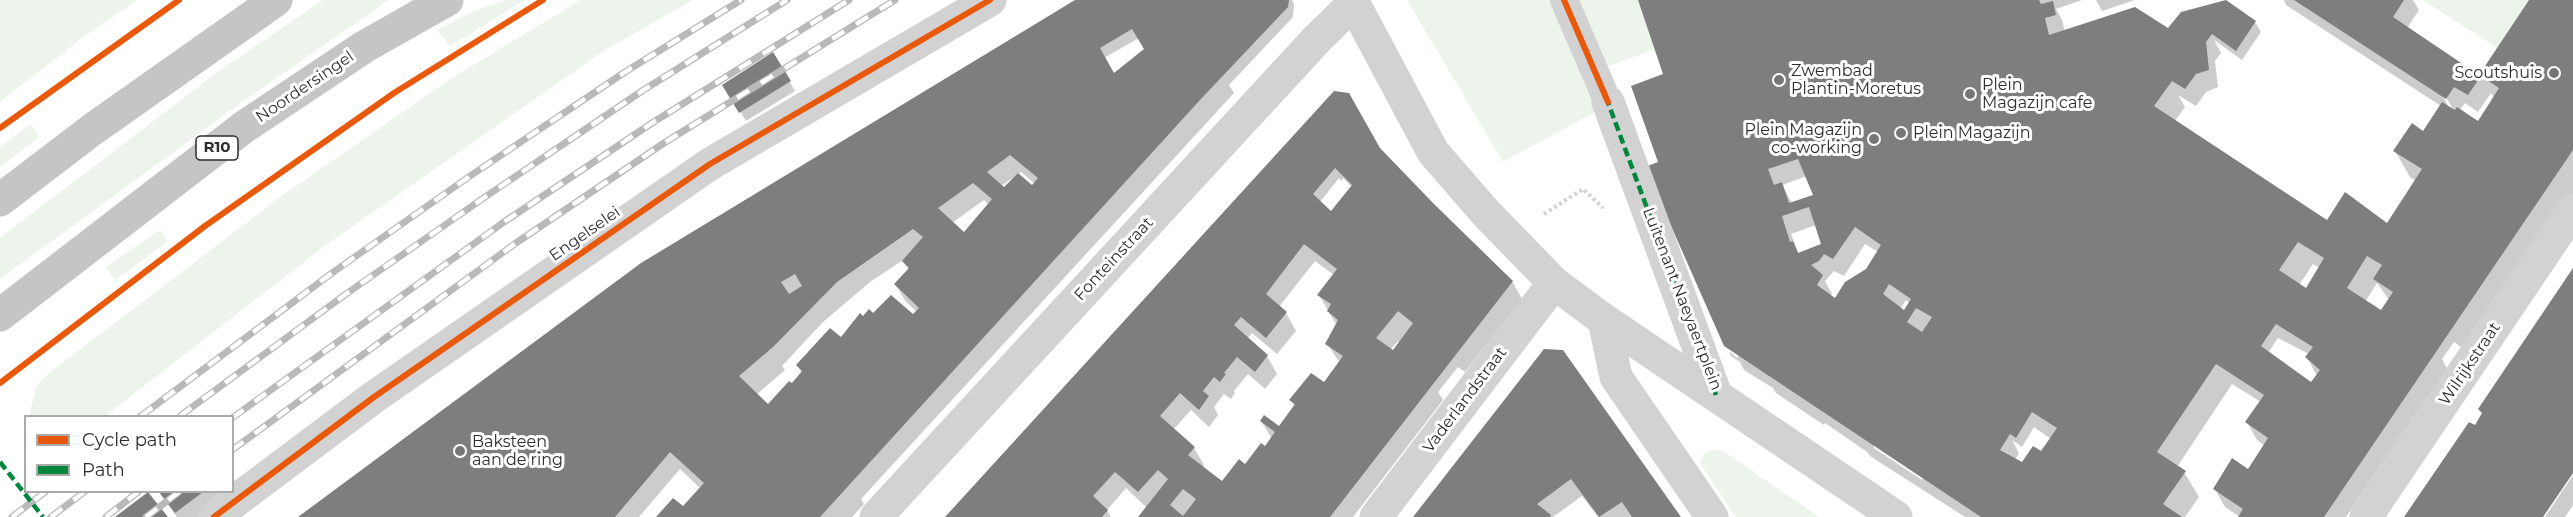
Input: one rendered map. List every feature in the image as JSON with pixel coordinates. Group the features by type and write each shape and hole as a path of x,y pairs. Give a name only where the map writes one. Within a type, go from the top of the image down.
{"main road":[{"path":"0,200 93,129 276,0"},
{"name":"Noordersingel","path":"0,315 244,127 364,47 447,0"}],"street":[{"name":"Engelselei","path":"214,517 374,397 710,164 990,0"},
{"path":"1564,0 1608,102"},
{"path":"1353,2 1433,152 1459,183 1554,283 1604,321 1716,395"},
{"name":"Fonteinstraat","path":"876,517 1353,2"},
{"name":"Luitenant Naeyaertplein","path":"1608,102 1716,395 1896,517"},
{"name":"Wilrijkstraat","path":"2366,517 2573,210"},
{"name":"Vaderlandstraat","path":"1376,517 1554,283"},
{"path":"1604,321 1616,378 1712,517"}],"path":[{"path":"1509,237 1583,189 1604,209 1643,195"}],"shaded area":[{"path":"0,0 137,0 82,38 0,102"},
{"path":"323,0 389,0 242,102 0,279 0,238 219,71"},
{"path":"507,0 525,0 450,46 437,30 474,11"},
{"path":"581,0 693,0 605,50 326,245 106,415 29,415 36,388 44,377 283,195 452,78"},
{"path":"1407,0 1554,0 1604,107 1503,162"},
{"path":"1579,0 1638,0 1656,49 1603,68"},
{"path":"2423,0 2529,0 2497,48"},
{"path":"31,124 39,137 0,167 0,147"},
{"path":"160,230 167,242 115,280 106,267"},
{"path":"1715,449 1726,453 1819,517 1736,517 1700,463 1704,454"}],"building":[{"path":"1075,0 1289,0 1288,7 1200,100 820,517 656,517 673,498 683,506 704,483 670,452 615,517 298,517 641,263","holes":["1132,29 1144,49 1114,73 1100,48","1010,155 1038,178 1032,185 1018,173 1004,187 987,172","973,183 992,199 964,232 938,208","913,229 923,237 902,261 909,268 894,284 919,308 913,314 891,295 873,313 869,309 863,316 860,313 841,337 830,328 796,365 802,371 792,383 789,381 768,404 739,376 773,347 837,282","795,274 802,286 789,294 781,282"]},
{"path":"1638,0 2039,0 2041,4 2053,1 2056,15 2045,18 2049,35 2135,7 2168,28 2181,12 2226,0 2256,21 2236,51 2212,34 2206,42 2209,70 2196,74 2185,89 2172,81 2154,106 2327,220 2345,192 2387,223 2422,169 2393,151 2412,123 2423,131 2442,102 2455,110 2457,107 2478,121 2499,88 2481,76 2468,95 2454,87 2446,99 2294,0 2404,0 2393,17 2479,75 2529,0 2573,0 2573,150 2324,517 2238,517 2243,509 2213,489 2232,458 2248,469 2268,438 2245,422 2264,395 2216,364 2157,452 2186,471 2163,504 2182,517 1981,517 1724,346 1645,167 1658,162 1631,86 1663,74","holes":["1798,159 1813,195 1789,203 1782,182 1774,185 1768,169","1809,207 1821,244 1798,253 1793,241 1790,242 1782,216","1855,227 1881,245 1866,269 1845,282 1835,298 1817,285 1823,275 1811,265 1819,261 1824,254 1833,259","2298,242 2324,258 2306,288 2279,270","2367,256 2382,265 2373,279 2393,292 2381,310 2347,288","1889,284 1911,299 1904,310 1883,294","1916,308 1932,317 1922,332 1907,322","2276,324 2313,347 2305,357 2320,370 2311,382 2261,346","2032,412 2057,428 2041,451 2033,446 2022,462 2000,450 2010,434 2016,438"]},
{"path":"773,52 791,81 739,113 722,85"},
{"path":"1334,91 1349,93 1380,148 1513,281 1330,517 1138,517 1168,479 1158,470 1138,492 1115,472 1093,496 1108,510 1102,517 945,517","holes":["1335,168 1352,185 1331,211 1313,194","1304,244 1337,269 1317,295 1331,304 1327,311 1338,320 1325,344 1343,356 1324,382 1311,373 1289,400 1295,404 1279,426 1264,415 1260,421 1275,432 1265,446 1261,443 1245,464 1239,459 1222,481 1188,455 1195,447 1160,416 1180,393 1199,410 1209,396 1203,391 1214,377 1220,382 1237,357 1255,372 1268,355 1234,325 1241,317 1266,338 1287,312 1266,294","1398,311 1413,323 1393,350 1376,338","1183,489 1196,499 1183,516 1170,505"]},
{"path":"2573,268 2573,473 2543,517 2404,517 2469,422 2475,425 2482,413 2478,409"},
{"path":"1544,349 1563,350 1681,517 1632,517 1622,502 1599,517 1571,479 1537,504 1551,515 1550,517 1413,517"},
{"path":"149,493 168,517 115,517"},
{"path":"160,493 202,493 175,513"}],"railway":[{"path":"142,415 332,273 470,176 625,72 741,0"},
{"path":"181,415 346,294 485,197 642,91 787,0"},
{"path":"234,417 504,222 652,123 849,0"},
{"path":"234,449 516,243 664,143 895,0"},
{"path":"12,517 44,493"},
{"path":"51,517 83,493"},
{"path":"106,517 137,493"},
{"path":"146,517 178,493"}],"marked path":[{"path":"1606,97 1716,395"},
{"path":"0,462 24,493"},
{"path":"24,493 43,517"}],"cycle path":[{"path":"0,128 179,0"},
{"path":"0,383 205,226 394,93 543,0"},
{"path":"214,517 374,397 710,164 990,0"},
{"path":"1564,0 1608,102"}],"place":[{"name":"Scoutshuis","path":"2554,73"},
{"name":"Zwembad Plantin-Moretus","path":"1779,80"},
{"name":"Plein Magazijn cafe","path":"1970,94"},
{"name":"Plein Magazijn","path":"1901,133"},
{"name":"Plein Magazijn co-working","path":"1874,139"},
{"name":"Baksteen aan de ring","path":"460,451"}]}
